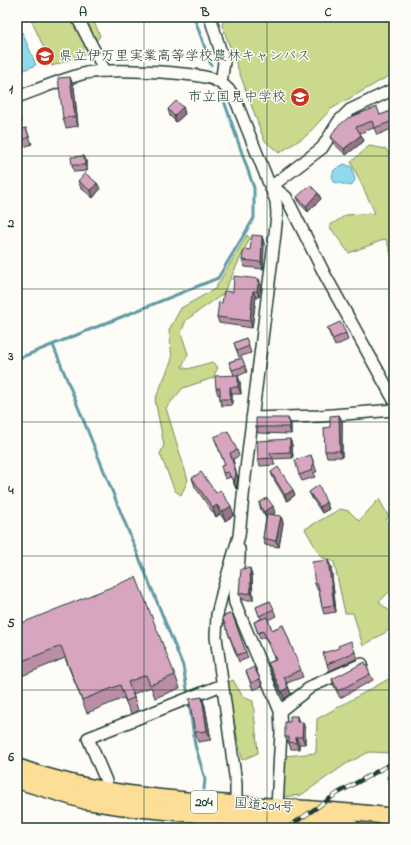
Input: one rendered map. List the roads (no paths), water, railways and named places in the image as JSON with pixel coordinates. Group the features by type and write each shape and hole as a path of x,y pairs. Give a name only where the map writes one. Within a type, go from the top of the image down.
{"highway":[{"name":"国道204号","path":"17,767 66,783 352,828"},
{"name":"国道204号","path":"17,780 86,801 133,808 236,810 276,807 394,817"}],"street":[{"path":"77,17 105,71"},
{"path":"210,17 224,62 222,83"},
{"path":"17,97 66,79 87,73 105,71 197,76 222,83 228,89 239,106 272,186 277,214 239,536 240,557 233,591 235,603 280,711 281,732 276,807"},
{"path":"272,186 322,148 340,121 350,110 394,89"},
{"path":"272,186 286,197 325,275 394,400"},
{"path":"252,418 320,416 394,410"},
{"path":"236,810 236,783 216,637 217,615 239,536"},
{"path":"280,711 312,686 362,664"},
{"path":"107,790 106,781 88,738 222,685"}],"water":[{"path":"22,32 36,65 17,73 17,35"},
{"path":"344,164 352,167 355,180 351,186 334,182 332,176 334,170"}],"waterway":[{"path":"194,17 211,65"},
{"path":"17,359 218,278 254,218 254,188 222,95"},
{"path":"53,345 183,666 188,695"},
{"path":"189,701 195,745 205,779 204,789"}],"railway":[{"path":"287,828 338,793 394,762"}],"place":[{"name":"県立伊万里実業高等学校農林キャンパス","path":"45,56"},
{"name":"市立国見中学校","path":"300,97"}]}
